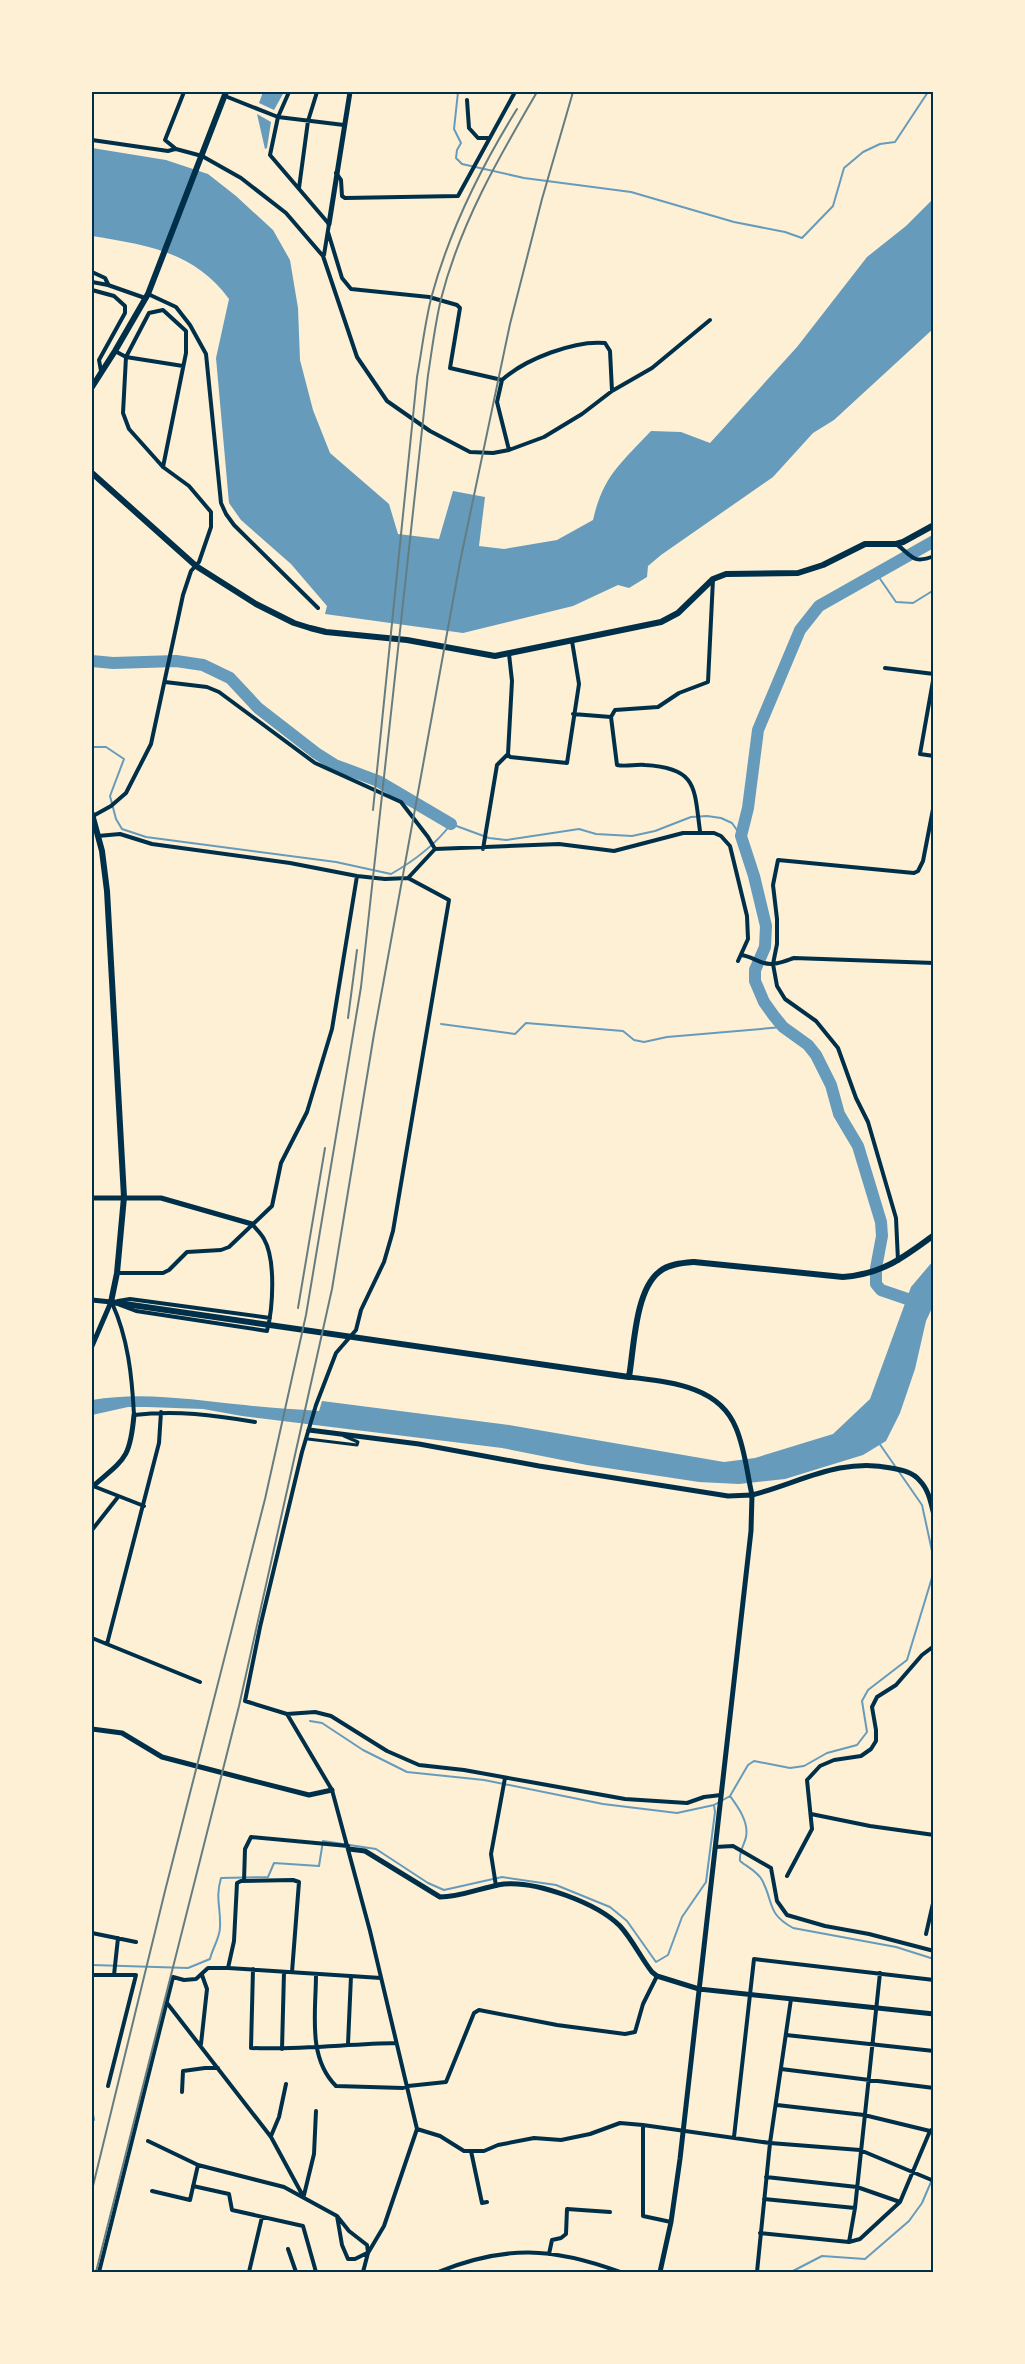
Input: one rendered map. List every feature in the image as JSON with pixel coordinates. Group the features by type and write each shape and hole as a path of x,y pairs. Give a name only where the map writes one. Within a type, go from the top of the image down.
{"main road":[{"path":"92,387 147,296 225,94"},
{"path":"92,474 196,566 266,609 310,628 326,632 396,638 495,656 661,622 685,607 713,579 733,573 798,573 823,565 865,544 896,544 933,525"},
{"path":"92,815 98,836 107,891 124,1197 117,1273 111,1302 429,1350 629,1377 645,1290 660,1271 671,1266 694,1262 843,1277 855,1276 898,1262 933,1235"}],"street":[{"path":"184,92 165,140 176,149 202,156 241,178 286,213 324,256 357,357 387,401 430,431 470,452 493,453 509,450 544,437 582,414 612,391 652,368 710,320"},
{"path":"289,92 278,117 270,155 329,224"},
{"path":"299,188 308,121 317,92"},
{"path":"324,256 350,92"},
{"path":"336,173 341,180 342,196 345,198 458,196 515,92"},
{"path":"225,94 278,117 344,125"},
{"path":"467,100 469,128 478,138 488,138"},
{"path":"92,140 168,151 176,149"},
{"path":"328,232 342,278 351,289 429,297 457,305 460,308 450,368 502,380"},
{"path":"92,272 105,278 108,285"},
{"path":"92,282 147,296 176,307 190,325 206,354 221,502 226,514 234,525 318,608"},
{"path":"92,290 114,296 125,306 125,313 99,360 101,372"},
{"path":"92,815 111,806 126,793 142,765 156,726 170,652 191,571 196,566 211,527 212,512 189,486 163,467 129,429 123,413 126,357 148,313 163,310 186,331 186,353 163,467"},
{"path":"509,450 497,402 502,380 528,361 592,342 605,343 610,351 612,391"},
{"path":"115,351 126,357 183,366"},
{"path":"896,544 904,549 909,557 915,559 920,560 933,556"},
{"path":"699,831 696,791 687,778 665,766 617,765 611,717 615,710 658,706 679,693 708,682 713,579"},
{"path":"508,754 510,757 567,763 579,684 572,641"},
{"path":"483,847 497,765 508,754 512,681 509,654"},
{"path":"885,668 933,675 932,699 920,753 933,756"},
{"path":"165,682 207,687 219,692 315,763 401,802 435,849"},
{"path":"573,714 611,717"},
{"path":"898,1262 896,1218 890,1196 868,1122 856,1098 838,1048 816,1021 785,999 777,986 773,964 777,944 777,919 773,885 778,860 914,873 918,871 933,804"},
{"path":"408,878 435,849 560,844 614,851 683,833 699,831 714,833 721,836 730,846 749,928 743,955 738,961"},
{"path":"98,836 120,834 152,844 290,863 357,876 386,879 408,878 449,900 393,1231 384,1262 361,1310 356,1330 336,1353 316,1405 260,1627 245,1701 288,1714 315,1712 331,1716 387,1751 419,1765 464,1770 625,1799 687,1803 704,1797 721,1795"},
{"path":"117,1273 163,1273 170,1270 187,1252 221,1250 229,1247 272,1206 281,1163 307,1112 332,1029 357,876"},
{"path":"743,955 767,964 794,958 933,963"},
{"path":"92,1198 161,1198 252,1224 265,1239 272,1271 270,1318 267,1331 136,1311 111,1302 92,1300"},
{"path":"111,1302 130,1299 270,1318"},
{"path":"92,1346 111,1302"},
{"path":"111,1302 122,1324 133,1381 135,1415 132,1439 124,1459 92,1487 144,1506"},
{"path":"629,1377 675,1383 712,1398 724,1408 736,1426 752,1495 752,1531 684,2130 671,2222 660,2272"},
{"path":"135,1415 161,1412 211,1414 255,1422"},
{"path":"107,1644 159,1443 161,1412"},
{"path":"309,1429 418,1444 728,1496 752,1495 830,1469 867,1464 913,1474 929,1496 933,1515"},
{"path":"308,1439 357,1445 358,1442 337,1433"},
{"path":"92,1530 118,1497"},
{"path":"92,1638 200,1682"},
{"path":"787,1876 812,1829 807,1780 820,1766 834,1760 861,1756 871,1749 876,1741 872,1707 877,1696 896,1685 933,1646"},
{"path":"288,1714 332,1791 381,1978 417,2129 384,2226 368,2253 363,2272"},
{"path":"92,1729 122,1733 162,1757 250,1780 309,1795 332,1791"},
{"path":"496,1887 491,1854 505,1778"},
{"path":"811,1814 933,1836"},
{"path":"244,1881 245,1849 250,1837 365,1851 440,1898 453,1897 504,1884 525,1885 549,1890 596,1907 621,1927 643,1960 657,1976 699,1989 933,2014"},
{"path":"715,1846 733,1846 771,1868 777,1900 787,1914 825,1926 869,1934 933,1951"},
{"path":"228,1968 234,1941 237,1883 293,1880 299,1882 292,1972"},
{"path":"926,1934 933,1899"},
{"path":"92,1933 136,1942"},
{"path":"114,1975 118,1938"},
{"path":"734,2138 754,1959 933,1980"},
{"path":"99,2272 173,1977 184,1980 196,1979 208,1968 228,1968 381,1978"},
{"path":"253,1969 251,2048 282,2049 396,2043"},
{"path":"282,2049 284,1972"},
{"path":"849,2242 855,2208 880,1973"},
{"path":"316,1974 315,2047 325,2075 336,2086 403,2088 446,2082 474,2013 479,2010 556,2025 625,2034 634,2032 643,2004 657,1976"},
{"path":"92,1975 136,1975 108,2086"},
{"path":"201,2045 207,1989 202,1975"},
{"path":"348,2044 351,1976"},
{"path":"757,2272 770,2143 791,1999"},
{"path":"167,2003 271,2137 304,2196"},
{"path":"786,2035 933,2051"},
{"path":"182,2092 183,2071 219,2068"},
{"path":"781,2069 933,2088"},
{"path":"271,2137 279,2117 286,2084"},
{"path":"760,2233 849,2242 860,2240 900,2202 932,2130 864,2115 777,2105"},
{"path":"304,2196 314,2154 315,2111"},
{"path":"417,2129 440,2136 464,2151 484,2151 498,2145 534,2138 561,2140 590,2134 620,2123 643,2125 770,2143 860,2150 933,2181"},
{"path":"643,2125 643,2216 671,2222"},
{"path":"148,2141 198,2165 284,2187 304,2196 337,2216 349,2231 367,2245 368,2253"},
{"path":"471,2151 482,2203 487,2202"},
{"path":"152,2191 190,2200 198,2165"},
{"path":"766,2177 857,2187 900,2202"},
{"path":"194,2186 229,2194 232,2210 303,2226 316,2272"},
{"path":"764,2199 855,2208"},
{"path":"549,2254 552,2240 566,2234 567,2209 610,2212"},
{"path":"337,2216 342,2245 348,2259 355,2259 368,2253"},
{"path":"249,2272 262,2217"},
{"path":"288,2249 296,2272"},
{"path":"438,2272 492,2254 516,2252 587,2260 620,2272"}],"water":[{"path":"263,92 284,92 274,110 259,103"},
{"path":"257,114 271,122 265,149"},
{"path":"92,148 166,160 208,174 273,230 290,260 298,308 300,360 313,410 330,453 389,504 398,534 439,539 453,491 485,497 479,546 504,549 557,540 593,520 602,492 614,471 651,431 681,432 710,443 797,347 867,257 906,226 933,199 933,329 834,420 813,433 773,477 661,555 648,566 647,577 629,588 618,585 573,606 463,633 325,614 327,606 291,564 241,520 229,503 216,358 229,299 215,283 185,260 150,247 92,236"},
{"path":"933,1261 933,1306 926,1321 915,1369 900,1413 886,1441 863,1455 785,1479 739,1484 699,1482 587,1465 502,1448 242,1416 203,1409 128,1407 92,1415 92,1400 111,1397 168,1397 319,1411 322,1401 509,1425 724,1462 755,1458 833,1434 870,1399 911,1287"}],"waterway":[{"path":"458,92 454,129 461,143 456,158 462,164 524,178 631,192 734,222 785,232 802,238 833,206 844,168 863,152 880,144 895,142 928,92"},
{"path":"922,1304 881,1290 876,1284 876,1268 882,1236 881,1222 858,1146 839,1114 831,1085 816,1055 808,1045 783,1027 764,1002 755,981 755,970 765,947 766,926 754,876 741,836 748,808 758,730 800,630 819,606 934,541"},
{"path":"876,573 896,602 913,603 934,590"},
{"path":"92,661 113,663 176,661 203,665 230,678 258,708 316,753 335,765 378,781 451,824"},
{"path":"92,747 106,747 124,759 110,796 116,819 122,829 146,837 336,862 391,874 424,852 451,824 489,838 506,840 579,829 596,834 632,836 655,831 691,817 707,816 721,818 732,823 741,836"},
{"path":"441,1024 515,1034 526,1023 623,1031 634,1040 644,1042 667,1037 783,1027"},
{"path":"879,1443 922,1505 934,1560"},
{"path":"310,1721 322,1723 363,1750 407,1772 484,1780 603,1804 677,1813 714,1805 730,1796 748,1765 754,1761 790,1768 804,1766 827,1753 857,1745 867,1732 862,1701 868,1690 907,1660 934,1571"},
{"path":"730,1796 742,1815 747,1831 740,1861 760,1877 774,1912 784,1923 793,1928 896,1947 934,1959"},
{"path":"92,1965 188,1968 210,1959 220,1931 218,1892 221,1878 268,1877 274,1863 319,1866 323,1841 376,1849 428,1883 444,1890 502,1877 556,1885 610,1907 627,1921 656,1962 668,1955 682,1917 706,1882 714,1805"},
{"path":"92,2109 94,2120"},
{"path":"791,2272 822,2256 865,2259 909,2221 922,2203 934,2175"}],"railway":[{"path":"92,2190 165,1891 265,1499 306,1315 361,987 428,375 439,308 449,271 470,218 495,166 537,92"},
{"path":"96,2272 239,1706 332,1289 374,1034 460,562 510,324 542,199 573,92"},
{"path":"373,810 417,377 427,315 439,270 457,222 491,153 517,109"},
{"path":"348,1018 357,950"},
{"path":"298,1308 325,1148"}]}
